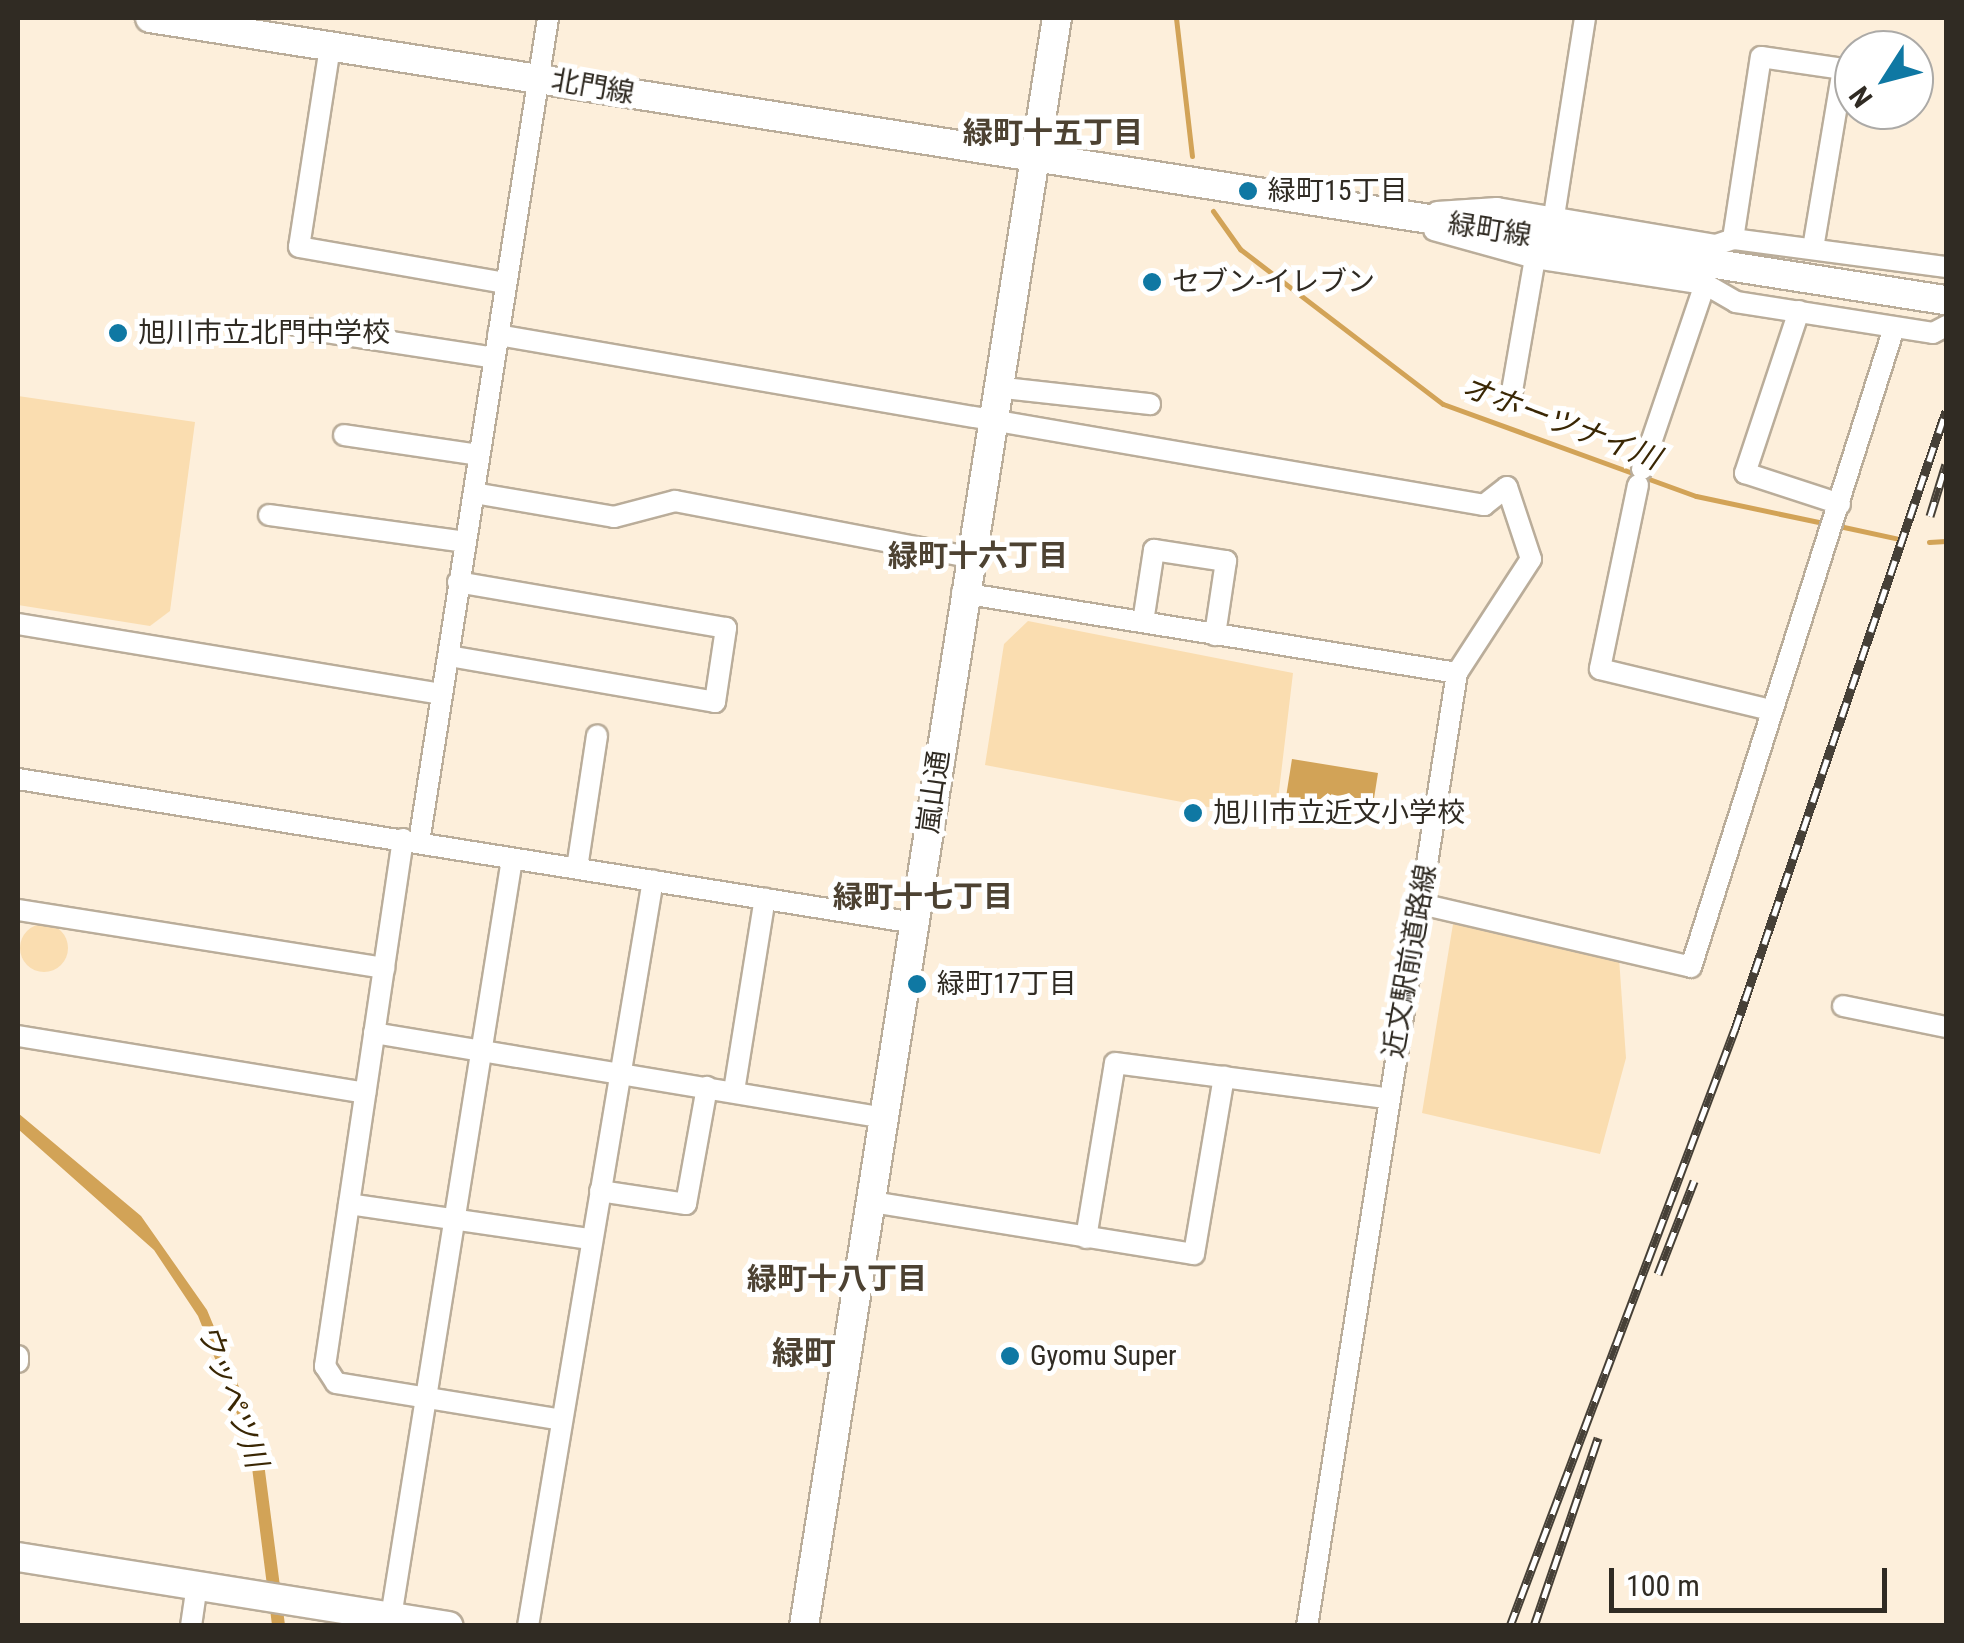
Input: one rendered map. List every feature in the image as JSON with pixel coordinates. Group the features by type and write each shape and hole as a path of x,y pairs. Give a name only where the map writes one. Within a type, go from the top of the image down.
{"street":[{"name":"北門線","path":"150,18 540,77 1034,160"},
{"path":"548,18 449,656 384,968 324,1366 336,1383 561,1420"},
{"name":"嵐山通","path":"804,1626 915,924 962,593 1057,18"},
{"path":"1554,216 1585,18"},
{"path":"330,47 299,247 506,283"},
{"path":"1733,239 1761,57 1843,69 1813,248"},
{"name":"緑町線","path":"1034,160 1945,300"},
{"path":"1408,217 1497,208 1716,246 1733,239 1946,267"},
{"path":"1408,217 1535,258 1705,284 1736,302 1933,334 1946,326"},
{"path":"1512,397 1535,258"},
{"path":"1705,284 1640,477 1600,669 1771,710"},
{"path":"1799,312 1745,474 1834,521"},
{"path":"300,328 495,358"},
{"path":"1422,904 1691,967 1894,328"},
{"path":"498,335 989,424 1484,506 1507,487 1531,559 1457,674 962,593"},
{"path":"995,387 1150,404"},
{"path":"344,435 479,455"},
{"path":"474,493 614,518 674,501 968,557"},
{"path":"269,515 466,542"},
{"path":"1143,622 1154,550 1226,561 1215,635"},
{"path":"449,656 715,702 726,628 458,582"},
{"path":"18,624 441,694"},
{"name":"近文駅前道路線","path":"1307,1626 1386,1098 1422,904 1457,674"},
{"path":"577,868 597,736"},
{"path":"18,779 915,924"},
{"path":"391,1617 512,859"},
{"path":"528,1626 653,880"},
{"path":"734,1091 765,898"},
{"path":"18,910 384,968"},
{"path":"1843,1006 1946,1026"},
{"path":"374,1034 884,1118"},
{"path":"18,1036 365,1093"},
{"path":"1086,1238 1115,1063 1386,1098"},
{"path":"872,1202 1194,1254 1224,1077"},
{"path":"600,1191 686,1204 707,1087"},
{"path":"349,1204 590,1239"},
{"path":"18,1561 197,1585 448,1626"},
{"path":"191,1626 197,1585"}],"shaded area":[{"path":"18,396 195,422 170,611 150,626 18,605"},
{"path":"1028,621 1293,673 1277,808 1257,804 1256,816 985,765 1004,644"},
{"path":"44,924 61,931 68,948 61,965 44,972 27,965 20,948 27,931"},
{"path":"1453,924 1619,958 1626,1058 1600,1154 1422,1113"}],"water":[{"path":"1292,759 1378,773 1372,811 1286,797"},
{"name":"ウッペツ川","path":"18,1113 141,1216 207,1310 261,1440 285,1625 272,1625 249,1444 198,1316 154,1250 18,1129"}],"waterway":[{"name":"オホーツナイ川","path":"1176,18 1192,156"},
{"name":"オホーツナイ川","path":"1213,211 1240,249 1443,404 1696,496 1828,524"},
{"name":"オホーツナイ川","path":"1839,526 1899,539"},
{"name":"オホーツナイ川","path":"1929,542 1946,541"}],"railway":[{"path":"1510,1626 1735,1029 1946,411"},
{"path":"1930,516 1946,464"},
{"path":"1658,1274 1694,1181"},
{"path":"1534,1626 1598,1438"}],"place":[{"name":"緑町15丁目","path":"1248,191"},
{"name":"セブン-イレブン","path":"1152,282"},
{"name":"旭川市立北門中学校","path":"118,333"},
{"name":"旭川市立近文小学校","path":"1193,813"},
{"name":"緑町17丁目","path":"917,984"},
{"name":"Gyomu Super","path":"1010,1356"}],"district":[{"name":"緑町十五丁目","path":"1053,133"},
{"name":"緑町十六丁目","path":"978,556"},
{"name":"緑町十七丁目","path":"923,897"},
{"name":"緑町十八丁目","path":"837,1279"},
{"name":"緑町","path":"804,1353"}]}
